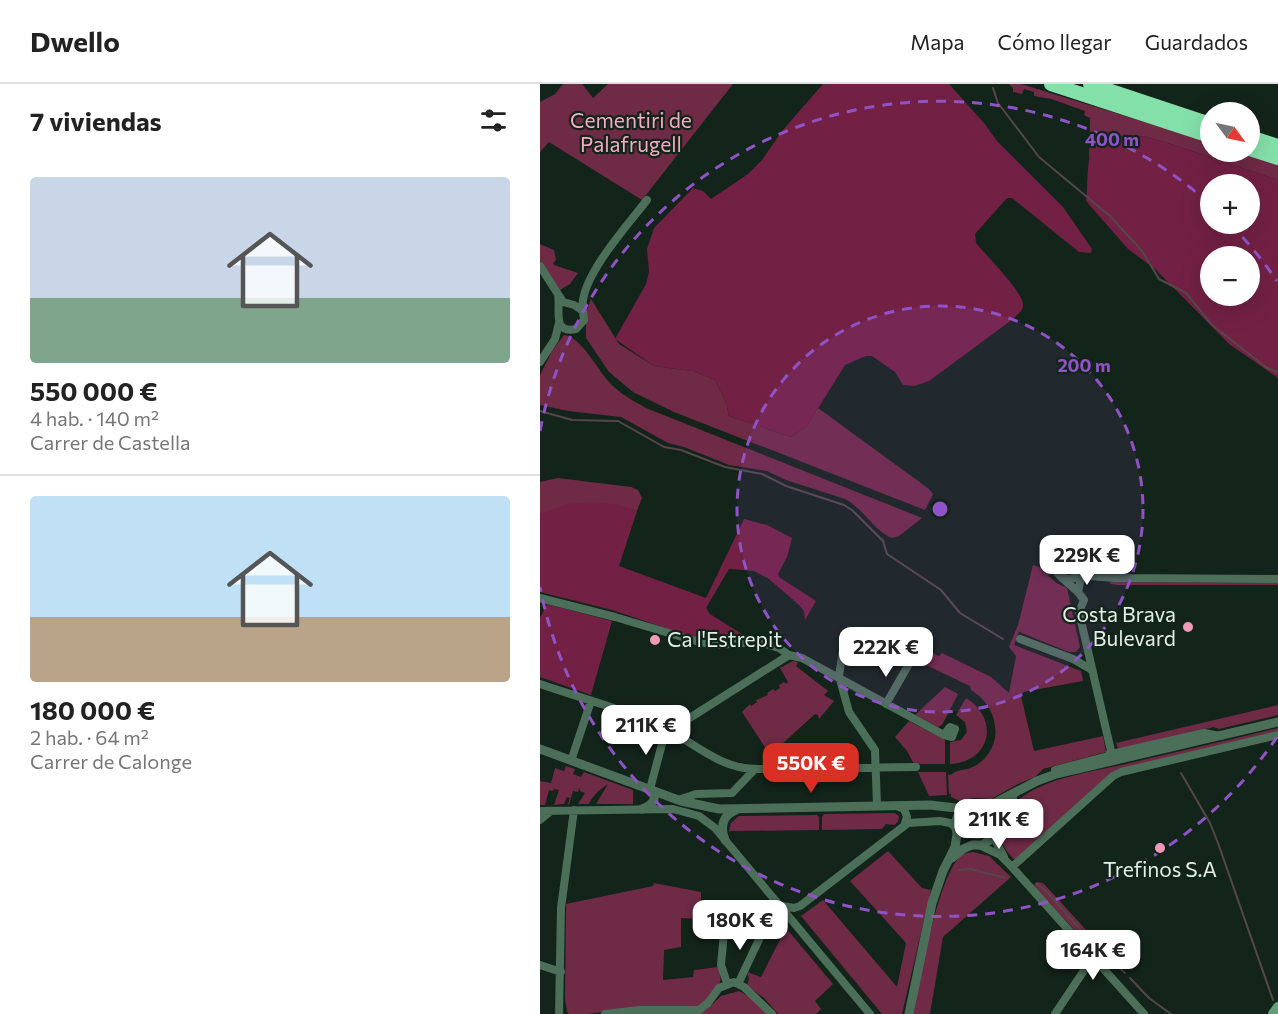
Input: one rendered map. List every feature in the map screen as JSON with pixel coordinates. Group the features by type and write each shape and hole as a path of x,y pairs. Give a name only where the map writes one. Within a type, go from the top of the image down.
{"highway":[{"path":"1052,84 1200,133"},
{"path":"1090,84 1200,121"},
{"path":"1260,140 1278,146"},
{"path":"1260,152 1278,158"}],"main road":[{"path":"1273,1014 1278,1007"}],"street":[{"path":"555,339 567,330 580,327 584,320 582,301 584,293 604,255 647,201"},
{"path":"540,266 563,302 572,304 583,311"},
{"path":"560,311 584,293"},
{"path":"540,362 559,332 558,294"},
{"path":"560,323 567,330"},
{"path":"540,749 678,800 711,808 940,805 954,809 995,803 1037,781 1045,774 1108,756 1111,751 1079,612 1084,600 1056,570 1055,561 1063,552 1076,552 1082,559 1078,592"},
{"path":"1061,577 1070,579 1077,577 1082,571 1091,570 1115,573 1278,574"},
{"path":"1082,571 1090,576 1126,578 1278,579"},
{"path":"540,598 699,642 717,645 758,642 779,648 789,655 802,658 944,735"},
{"path":"845,637 840,664 841,680 849,712 875,750 877,806"},
{"path":"1020,639 1073,659 1093,670"},
{"path":"1073,659 1083,652 1086,640"},
{"path":"1073,659 1086,658 1089,653"},
{"path":"666,729 677,726 789,655"},
{"path":"886,704 909,664"},
{"path":"540,684 654,723 693,747 735,767 755,769 916,767"},
{"path":"571,761 591,701"},
{"path":"1037,781 1077,769 1278,722"},
{"path":"650,789 666,729"},
{"path":"1111,751 1116,753 1204,733 1220,736"},
{"path":"1012,867 1113,776 1121,772 1278,735"},
{"path":"678,800 696,794 732,793 755,769"},
{"path":"642,809 654,800 655,796 650,789"},
{"path":"949,861 956,854 988,842 994,834 996,823 1014,794"},
{"path":"894,806 903,809 906,813 904,826"},
{"path":"983,806 992,812 996,823"},
{"path":"909,1014 932,903 955,847 956,819 964,808"},
{"path":"540,811 672,809 690,812 707,821 870,1014"},
{"path":"725,840 722,829 725,818 732,811 741,809"},
{"path":"559,1014 561,908 574,810"},
{"path":"540,819 553,811"},
{"path":"780,905 788,908 800,906 904,826 918,821 950,823 965,843 1000,855 1012,867"},
{"path":"994,834 1001,853 1012,867 1144,1014"},
{"path":"738,984 764,929"},
{"path":"723,932 721,965 727,983"},
{"path":"1055,1014 1087,966 1088,957 1081,945"},
{"path":"540,965 561,972"},
{"path":"1084,970 1095,968 1108,975"},
{"path":"605,1014 640,1010 699,1010 708,1003 719,988 727,983 738,984 772,1014"}],"green space":[{"name":"Cementiri de Palafrugell","path":"563,84 582,84 593,98 608,84 733,84 642,200 549,142 540,152 540,102 555,94"},
{"path":"1009,84 1021,84 1200,139 1200,154 1143,136 1124,138 1117,134 1095,140 1089,159 1090,118 1084,115 1085,111 1051,99 1034,96 1034,92 1024,89 1022,94 1013,92"},
{"path":"1260,158 1278,164 1278,180 1224,162 1260,162"},
{"path":"540,244 554,250 556,260 554,265 578,273 570,284 560,290 540,260"},
{"path":"591,299 619,344 654,366 693,371 715,380 726,402 729,416 791,437 807,426 818,408 929,489 933,494 925,510 674,412 633,392 609,372 586,338 586,313"},
{"path":"564,335 577,341 583,347 614,387 646,408 922,518 899,536 892,538 879,530 858,508 845,499 786,480 767,471 729,465 668,443 621,417 568,411 540,405 540,375 552,351"},
{"path":"558,478 631,487 638,490 642,498 637,511 599,503 577,505 540,514 540,482"},
{"path":"1033,565 1044,569 1055,581 1067,588 1080,647 1076,652 1069,652 1019,632 1014,645 1081,671 1083,681 1023,692 1021,696 1034,751 1103,736 1106,752 1043,769 1035,777 991,799 973,798 960,801 949,794 948,775 975,766 987,756 993,746 995,736 992,715 970,686 926,665 924,667 914,662 914,658 909,656 915,645 939,656 942,653 991,677 1009,693 1016,656 1009,647 1018,625"},
{"path":"1110,582 1278,583 1278,585 1119,585 1110,584"},
{"path":"793,661 798,662 796,666 828,691 824,695 834,701 819,719 815,714 770,755 742,712 750,704 751,706 757,702 756,700 768,695 767,693 773,689 775,691 780,688 779,685 788,682 780,668"},
{"path":"945,687 958,694 942,725 938,727 915,715"},
{"path":"966,698 984,717 987,728 986,738 982,748 975,756 950,764 950,742 961,740 967,732 965,722 956,715"},
{"path":"1278,705 1278,715 1219,729 1214,727 1118,749 1116,743"},
{"path":"909,721 945,740 945,764 914,764 895,737"},
{"path":"1278,728 1278,731 1118,770 1102,781 1015,860 1003,845 1002,827 1014,804 1029,792 1057,780"},
{"path":"566,766 575,769 573,774 581,777 584,772 633,790 633,804 596,804 608,784 597,792 589,804 578,804 585,793 579,788 578,792 573,791 569,805 570,798 567,797 564,804 554,805 559,790 554,789 549,790 545,805 540,805 540,781 551,783 555,768 564,771"},
{"path":"918,772 946,772 947,795 929,796"},
{"path":"976,811 986,815 990,825 986,835 976,839 966,835 962,825 966,815"},
{"path":"895,813 899,816 898,822 894,825 886,824 882,829 822,830 824,814"},
{"path":"817,815 819,830 729,831 731,823 739,816"},
{"path":"888,851 922,888 931,890 902,1014 882,1014 801,916 823,900 897,987 906,943 850,881"},
{"path":"973,852 989,856 1011,877 943,937 930,1014 914,1014 937,906 952,868 960,857"},
{"path":"1037,882 1046,886 1099,944 1092,949 1035,887 1034,884"},
{"path":"654,883 701,892 701,919 681,918 681,947 664,950 663,980 693,977 694,970 719,967 721,978 715,994 704,1008 635,1008 569,1014 565,999 566,904 653,886"},
{"path":"786,928 833,984 815,1001 821,1009 816,1014 778,1014 764,998 747,986 749,979 747,972 761,977"},
{"path":"739,991 750,997 769,1014 697,1014 707,1009 721,996"}],"shaded area":[{"path":"823,84 949,84 997,141 1063,207 1092,249 1091,253 1079,252 1012,198 1007,198 975,234 976,243 1017,291 1023,304 1020,312 929,381 914,386 903,385 895,372 872,356 866,356 845,365 807,426 791,437 729,416 726,402 715,380 693,371 654,366 615,339 646,284 649,272 647,249 654,228 693,188 703,191 711,199 748,174"},
{"path":"1105,131 1124,138 1143,136 1200,154 1200,162 1224,162 1278,180 1278,378 1229,344 1155,269 1128,249 1086,201 1089,162 1094,143"},
{"path":"593,502 620,505 637,511 619,566 706,598 744,519 767,525 792,538 787,557 778,574 779,577 816,601 805,620 804,611 799,605 769,579 754,571 729,569 706,608 710,614 742,634 740,639 726,642 704,641 612,610 540,592 540,514 567,504"},
{"path":"547,604 612,621 591,695 540,677 540,618"}],"waterway":[{"path":"993,88 998,103 1039,157 1111,217 1142,251 1159,279 1186,293 1212,325 1267,368 1278,372"},
{"path":"540,411 572,420 618,421 664,447 681,450 725,467 762,474 786,486 844,505 883,541 887,554 941,590 960,613 1003,639"},
{"path":"1181,773 1210,823 1273,1000"},
{"path":"959,870 971,869 1005,878"},
{"path":"1037,884 1096,947"},
{"path":"1101,952 1125,973"},
{"path":"1130,978 1149,998 1171,1014"}],"place":[{"name":"Costa Brava Bulevard","path":"1188,627"},
{"name":"Ca l'Estrepit","path":"655,640"},
{"name":"Trefinos S.A","path":"1160,848"}]}
